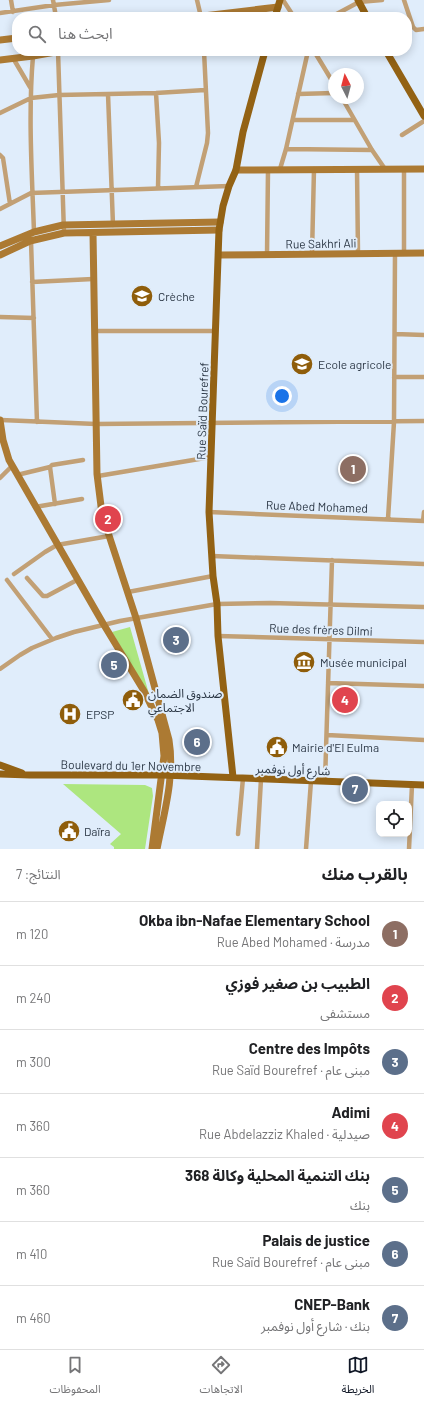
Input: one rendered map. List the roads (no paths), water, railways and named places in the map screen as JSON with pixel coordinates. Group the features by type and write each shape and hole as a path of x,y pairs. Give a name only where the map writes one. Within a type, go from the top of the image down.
{"main road":[{"path":"358,1 364,12"},
{"path":"230,12 279,4"},
{"path":"0,40 12,39"},
{"path":"0,60 33,56"},
{"name":"Rue Saïd Bourefref","path":"233,777 218,636 217,604 213,576 209,512 219,230 229,186 236,170 243,132 264,56"},
{"path":"389,56 422,108 424,116"},
{"path":"236,170 424,169"},
{"path":"0,246 34,232 113,225 220,222"},
{"path":"0,255 13,248 64,229 93,233 219,230"},
{"path":"93,233 96,424 98,476 102,514 136,618 171,751 171,776 152,849"},
{"name":"Rue Sakhri Ali","path":"219,255 424,253"},
{"path":"0,420 2,447 12,466 77,580 144,691 158,720 164,746 157,849"},
{"name":"Boulevard du 1er Novembre","path":"0,765 30,775"},
{"name":"Boulevard du 1er Novembre","path":"0,774 233,777"},
{"name":"شارع أول نوفمبر","path":"233,777 424,785"}],"street":[{"path":"12,0 13,12 54,3 109,0"},
{"path":"197,0 198,12"},
{"path":"283,0 291,12"},
{"path":"339,12 358,1 382,0"},
{"path":"404,0 408,12"},
{"path":"0,13 12,12"},
{"path":"412,24 416,30 424,29"},
{"path":"33,56 30,87 31,193 34,232"},
{"path":"58,56 64,229"},
{"path":"196,187 207,143 208,129 204,56"},
{"path":"280,169 293,120 307,56"},
{"path":"317,56 328,74"},
{"path":"13,58 30,87"},
{"path":"0,113 31,98 60,95 156,93 205,90"},
{"path":"156,93 159,143 158,188"},
{"path":"298,94 328,93"},
{"path":"108,94 113,225"},
{"path":"345,104 385,169"},
{"path":"293,120 354,120"},
{"path":"402,135 424,121"},
{"path":"286,148 372,150"},
{"path":"0,155 3,158 10,204"},
{"path":"312,254 314,169"},
{"path":"357,169 358,254"},
{"path":"404,169 404,253"},
{"path":"267,255 268,170"},
{"path":"0,209 31,193 229,186"},
{"path":"31,241 37,422"},
{"path":"388,520 394,422 395,253"},
{"path":"32,282 94,279"},
{"path":"0,317 34,318"},
{"path":"95,331 216,331"},
{"path":"395,334 424,335"},
{"path":"394,377 424,377"},
{"path":"0,420 96,424 424,421"},
{"path":"98,476 212,457"},
{"path":"17,475 50,467 52,465 83,460"},
{"path":"0,478 12,466"},
{"path":"50,467 56,504"},
{"path":"35,507 82,499"},
{"name":"Rue Abed Mohamed","path":"209,512 424,521"},
{"path":"424,512 424,521"},
{"path":"14,574 45,552 58,545 109,536"},
{"path":"212,556 424,564"},
{"path":"325,781 328,735 332,560"},
{"path":"128,592 213,576"},
{"path":"27,578 43,596 47,596 77,580"},
{"path":"8,580 52,639"},
{"path":"0,669 20,655 52,639 74,632 136,618 217,604 424,607"},
{"name":"Rue des frères Dilmi","path":"218,636 424,642"},
{"path":"328,683 424,686"},
{"path":"328,735 424,740"},
{"path":"238,834 243,778"},
{"path":"257,849 261,779"},
{"path":"306,849 311,781"},
{"path":"409,849 412,785"}],"place":[{"name":"Crèche","path":"142,296"},
{"name":"Ecole agricole","path":"302,364"},
{"name":"Okba ibn-Nafae Elementary School","path":"353,469"},
{"name":"الطبيب بن صغير فوزي","path":"108,519"},
{"name":"Centre des Impôts","path":"176,640"},
{"name":"Musée municipal","path":"304,662"},
{"name":"بنك التنمية المحلية وكالة 368","path":"114,665"},
{"name":"صندوق الضمان الاجتماعي","path":"133,700"},
{"name":"Adimi","path":"345,700"},
{"name":"EPSP","path":"70,714"},
{"name":"Palais de justice","path":"197,742"},
{"name":"Mairie d'El Eulma","path":"277,747"},
{"name":"CNEP-Bank","path":"355,789"},
{"name":"Daïra","path":"69,831"}]}
